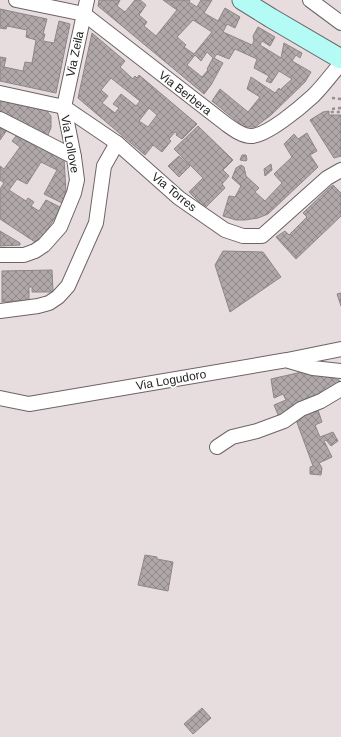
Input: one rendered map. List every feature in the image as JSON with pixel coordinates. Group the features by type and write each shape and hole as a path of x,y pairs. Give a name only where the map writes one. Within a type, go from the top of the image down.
{"main road":[{"path":"242,0 341,59"}],"street":[{"name":"Via Berbera","path":"16,0 84,14 226,124 240,133 250,136 261,134 284,119 312,96 341,63"},
{"name":"Via Zeila","path":"64,107 87,0"},
{"path":"310,0 341,23"},
{"name":"Via Torres","path":"0,93 64,107 117,143 179,198 225,230 243,236 262,236 327,178 341,170"},
{"name":"Via Lollove","path":"0,255 24,254 36,251 44,245 60,227 74,194 76,180 74,157 64,107"},
{"path":"0,119 74,157"},
{"path":"0,311 49,303 58,297 68,286 96,223 104,166 117,143"},
{"name":"Via Logudoro","path":"0,398 29,404 287,360 341,349"},
{"path":"287,360 313,368 341,371"},
{"path":"217,448 232,437 257,431 284,421 302,409 341,389"}],"path":[{"path":"341,108 331,109 332,112 341,112"}],"building":[{"path":"99,0 120,0 117,6 125,12 135,0 140,0 146,5 139,15 147,22 144,26 156,36 177,10 163,0 190,0 189,2 197,7 201,0 212,0 204,13 218,21 225,8 240,17 235,28 227,24 223,32 252,45 254,41 253,36 258,27 275,37 270,46 262,41 260,45 281,58 284,43 302,53 300,58 296,55 292,61 311,72 305,82 271,115 255,127 244,127 212,101 220,89 248,112 260,97 247,89 251,77 275,93 279,88 280,90 292,79 279,71 271,83 266,81 269,76 254,68 257,59 235,49 229,59 217,54 214,58 223,63 211,85 204,94 98,6","holes":["193,20 212,32 194,54 184,47 186,45 177,37","207,52 213,58 207,69 208,70 202,77 187,65 195,55 201,61"]},
{"path":"0,9 47,19 43,34 45,34 43,41 54,43 59,21 70,24 56,93 0,81 0,57 6,58 4,67 23,71 25,62 32,63 36,40 26,37 27,30 7,26 6,29 0,28"},
{"path":"92,33 125,61 120,67 133,79 135,76 137,78 139,75 197,124 182,139 176,135 177,133 175,132 169,139 171,141 162,152 153,145 145,155 78,98","holes":["111,78 140,101 136,106 121,94 113,104 119,108 115,113 102,103 108,96 101,90","149,108 157,115 148,127 139,121"]},
{"path":"0,98 46,110 51,116 51,128 46,139 0,115"},
{"path":"329,111 329,115 341,115 341,156 334,158 310,120 323,112"},
{"path":"0,126 7,130 0,140"},
{"path":"198,126 233,160 223,170 229,176 222,184 225,188 205,208 189,192 203,178 174,149"},
{"path":"307,133 317,151 310,155 318,167 268,214 258,218 245,220 236,220 223,216 229,196 235,197 241,186 232,178 236,168 241,165 244,167 246,176 259,188 255,192 265,201 282,183 274,174 292,157 284,144 294,134 298,139"},
{"path":"17,135 64,159 66,192 62,203 44,194 57,170 41,162 27,184 17,179 9,190 26,201 28,198 34,202 31,206 39,211 46,200 60,207 44,235 35,242 0,219 0,189 4,183 0,180 0,166 4,169 20,147 12,141"},
{"path":"242,155 246,155 246,161 240,160"},
{"path":"179,156 190,166 179,177 168,166"},
{"path":"271,164 272,170 265,176 264,169"},
{"path":"333,185 341,193 341,216 296,259 276,237 285,231 289,235 307,217 303,213"},
{"path":"0,231 20,243 20,245 0,246"},
{"path":"223,251 263,252 281,277 230,312 215,265"},
{"path":"52,270 53,292 32,292 32,287 29,287 29,300 2,302 2,271"},
{"path":"341,293 341,306 337,294"},
{"path":"306,371 339,380 341,385 279,417 274,405 286,400 283,394 274,398 271,379"},
{"path":"317,407 322,422 315,425 320,437 333,432 338,441 331,446 326,440 324,441 332,457 319,463 322,468 321,475 310,474 310,467 313,466 295,417"},
{"path":"145,555 173,562 168,591 138,585"},
{"path":"202,708 211,718 193,734 184,724"}]}
